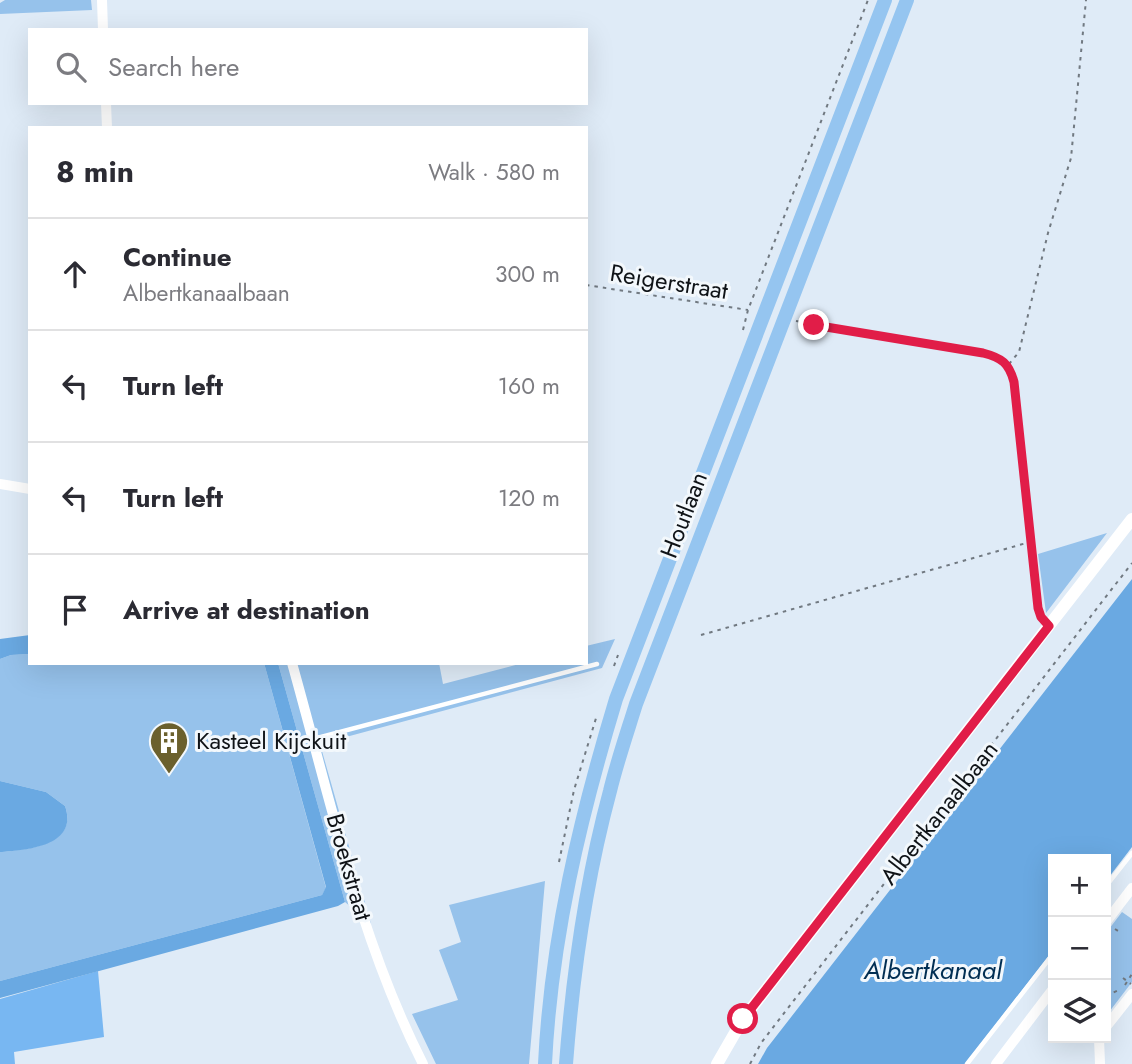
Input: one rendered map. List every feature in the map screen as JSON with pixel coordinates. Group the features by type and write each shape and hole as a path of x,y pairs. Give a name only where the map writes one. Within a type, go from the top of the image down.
{"main road":[{"name":"Houtlaan","path":"545,1064 556,944 569,875 589,786 616,699 885,0"},
{"name":"Houtlaan","path":"566,1064 578,948 610,791 636,704 907,0"}],"street":[{"path":"102,0 103,28"},
{"path":"106,105 107,126"},
{"path":"0,484 28,489"},
{"name":"Albertkanaalbaan","path":"716,1064 743,1019 1132,519"},
{"name":"Broekstraat","path":"292,665 308,739 368,935 408,1036 422,1064"},
{"path":"1110,917 1132,888"},
{"path":"1121,902 1132,910"},
{"path":"1111,1021 1132,994"},
{"path":"996,1064 1048,1003"},
{"path":"1099,1043 1100,1064"}],"lane":[{"path":"283,747 597,664"},
{"path":"1111,880 1132,853"},
{"path":"967,1064 1048,960"}],"path":[{"name":"Reigerstraat","path":"588,285 748,310 868,0"},
{"path":"1008,365 1019,352 1048,233 1071,158 1086,0"},
{"path":"785,317 800,323 983,353 999,357 1008,365 1014,382 1038,608 1041,617 1049,626"},
{"path":"701,635 1031,542"},
{"name":"Albertkanaalbaan","path":"750,1064 761,1043 1132,564"},
{"path":"1111,994 1123,988 1132,974"},
{"path":"1123,978 1132,985"}],"shaded area":[{"path":"5,0 91,0 92,10 0,14 0,3"},
{"path":"1107,533 1046,613 1038,554"},
{"path":"615,639 602,668 320,744 371,924 345,902 279,665 439,665 443,684 515,665 588,665 588,646"},
{"path":"28,654 28,665 265,665 326,888 322,895 0,981 0,852 48,843 64,829 67,819 65,806 46,792 0,781 0,659"},
{"path":"545,881 529,1064 436,1064 412,1014 458,1000 439,950 461,942 449,905"},
{"path":"1122,912 1132,919 1132,982 1111,1009 1111,980 1111,926"},
{"path":"98,971 104,1037 14,1052 15,1064 0,1064 0,999"}],"water":[{"name":"Albertkanaal","path":"1132,579 1132,847 1111,874 1111,854 1048,854 1048,956 965,1064 758,1064 767,1048"},
{"path":"28,635 28,654 0,659 0,639"},
{"path":"265,665 279,665 345,902 0,998 0,981 322,895 326,887"},
{"path":"0,781 46,792 65,806 65,830 58,838 48,843 24,850 0,852"}],"place":[{"name":"Kasteel Kijckuit","path":"169,775"}],"route":[{"path":"743,1019 1049,626 1041,617 1038,608 1014,382 1008,365 999,357 983,353 814,325"}]}
